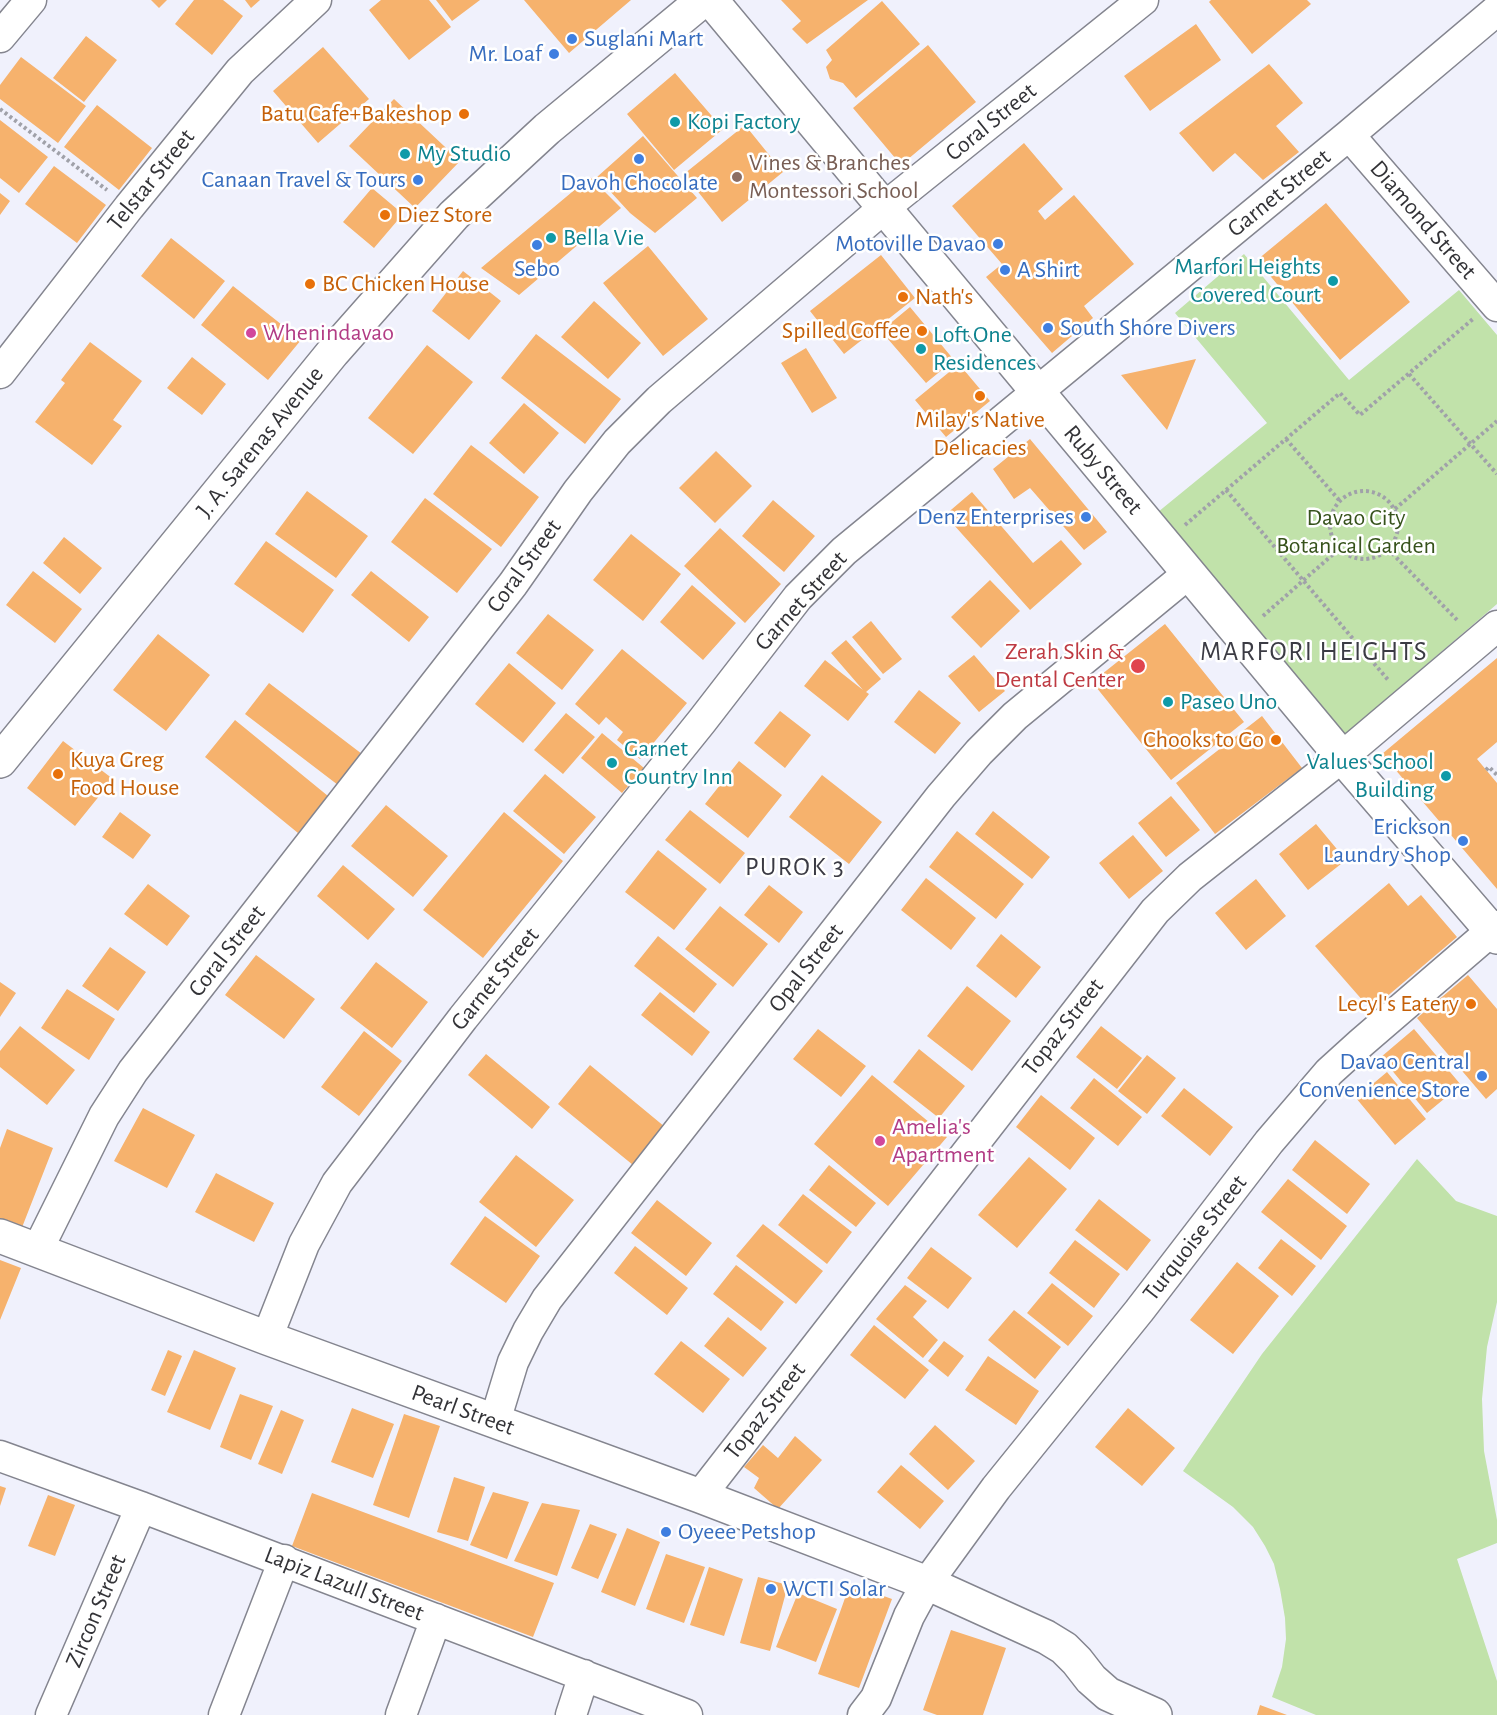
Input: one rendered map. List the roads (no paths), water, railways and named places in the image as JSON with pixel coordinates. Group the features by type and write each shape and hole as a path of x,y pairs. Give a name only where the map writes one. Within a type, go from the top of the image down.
{"main road":[{"name":"J. A. Sarenas Avenue","path":"0,761 333,352 454,215 548,129 703,0"},
{"name":"Ruby Street","path":"711,0 1342,757 1495,931"},
{"name":"Pearl Street","path":"0,1236 267,1338 700,1496 927,1583 1046,1637 1064,1648 1091,1679 1108,1694 1155,1715"}],"street":[{"path":"0,37 31,0"},
{"name":"Telstar Street","path":"0,373 129,207 240,70 316,0"},
{"name":"Coral Street","path":"37,1251 104,1116 133,1071 513,584 578,491 617,442 666,393 885,207 1143,0"},
{"name":"Garnet Street","path":"267,1338 304,1244 337,1183 463,1018 702,721 798,597 844,551 1350,135 1497,10"},
{"name":"Diamond Street","path":"1350,135 1495,304"},
{"name":"Opal Street","path":"495,1421 513,1362 528,1330 547,1299 941,796 979,752 1015,716 1189,573"},
{"name":"Topaz Street","path":"700,1496 1155,911 1190,877 1342,757 1488,634"},
{"name":"Turquoise Street","path":"863,1715 876,1698 909,1616 927,1583 996,1488 1139,1311 1269,1142 1329,1072 1360,1042 1495,931"},
{"name":"Lapiz Lazull Street","path":"0,1456 141,1506 687,1715"},
{"name":"Zircon Street","path":"51,1715 141,1506"},
{"path":"224,1715 284,1560"},
{"path":"401,1715 436,1619"},
{"path":"571,1715 584,1675"}],"place":[{"name":"Suglani Mart","path":"572,39"},
{"name":"Mr. Loaf","path":"554,54"},
{"name":"Batu Cafe+Bakeshop","path":"464,114"},
{"name":"Kopi Factory","path":"675,122"},
{"name":"My Studio","path":"405,154"},
{"name":"Davoh Chocolate","path":"639,159"},
{"name":"Vines & Branches Montessori School","path":"737,177"},
{"name":"Canaan Travel & Tours","path":"418,180"},
{"name":"Diez Store","path":"385,215"},
{"name":"Bella Vie","path":"551,238"},
{"name":"Motoville Davao","path":"998,244"},
{"name":"Sebo","path":"537,245"},
{"name":"A Shirt","path":"1005,270"},
{"name":"Marfori Heights Covered Court","path":"1333,281"},
{"name":"BC Chicken House","path":"310,284"},
{"name":"Nath's","path":"903,297"},
{"name":"South Shore Divers","path":"1048,328"},
{"name":"Spilled Coffee","path":"922,331"},
{"name":"Whenindavao","path":"251,333"},
{"name":"Loft One Residences","path":"921,349"},
{"name":"Milay's Native Delicacies","path":"980,396"},
{"name":"Denz Enterprises","path":"1086,517"},
{"name":"Zerah Skin & Dental Center","path":"1138,666"},
{"name":"Paseo Uno","path":"1168,702"},
{"name":"Chooks to Go","path":"1276,740"},
{"name":"Garnet Country Inn","path":"612,763"},
{"name":"Kuya Greg Food House","path":"58,774"},
{"name":"Values School Building","path":"1446,776"},
{"name":"Erickson Laundry Shop","path":"1463,841"},
{"name":"Lecyl's Eatery","path":"1471,1004"},
{"name":"Davao Central Convenience Store","path":"1482,1076"},
{"name":"Amelia's Apartment","path":"880,1141"},
{"name":"Oyeee Petshop","path":"666,1532"},
{"name":"WCTI Solar","path":"771,1589"}],"district":[{"name":"MARFORI HEIGHTS","path":"1314,652"},
{"name":"PUROK 3","path":"795,867"}],"park label":[{"name":"Davao City Botanical Garden","path":"1356,532"}]}
